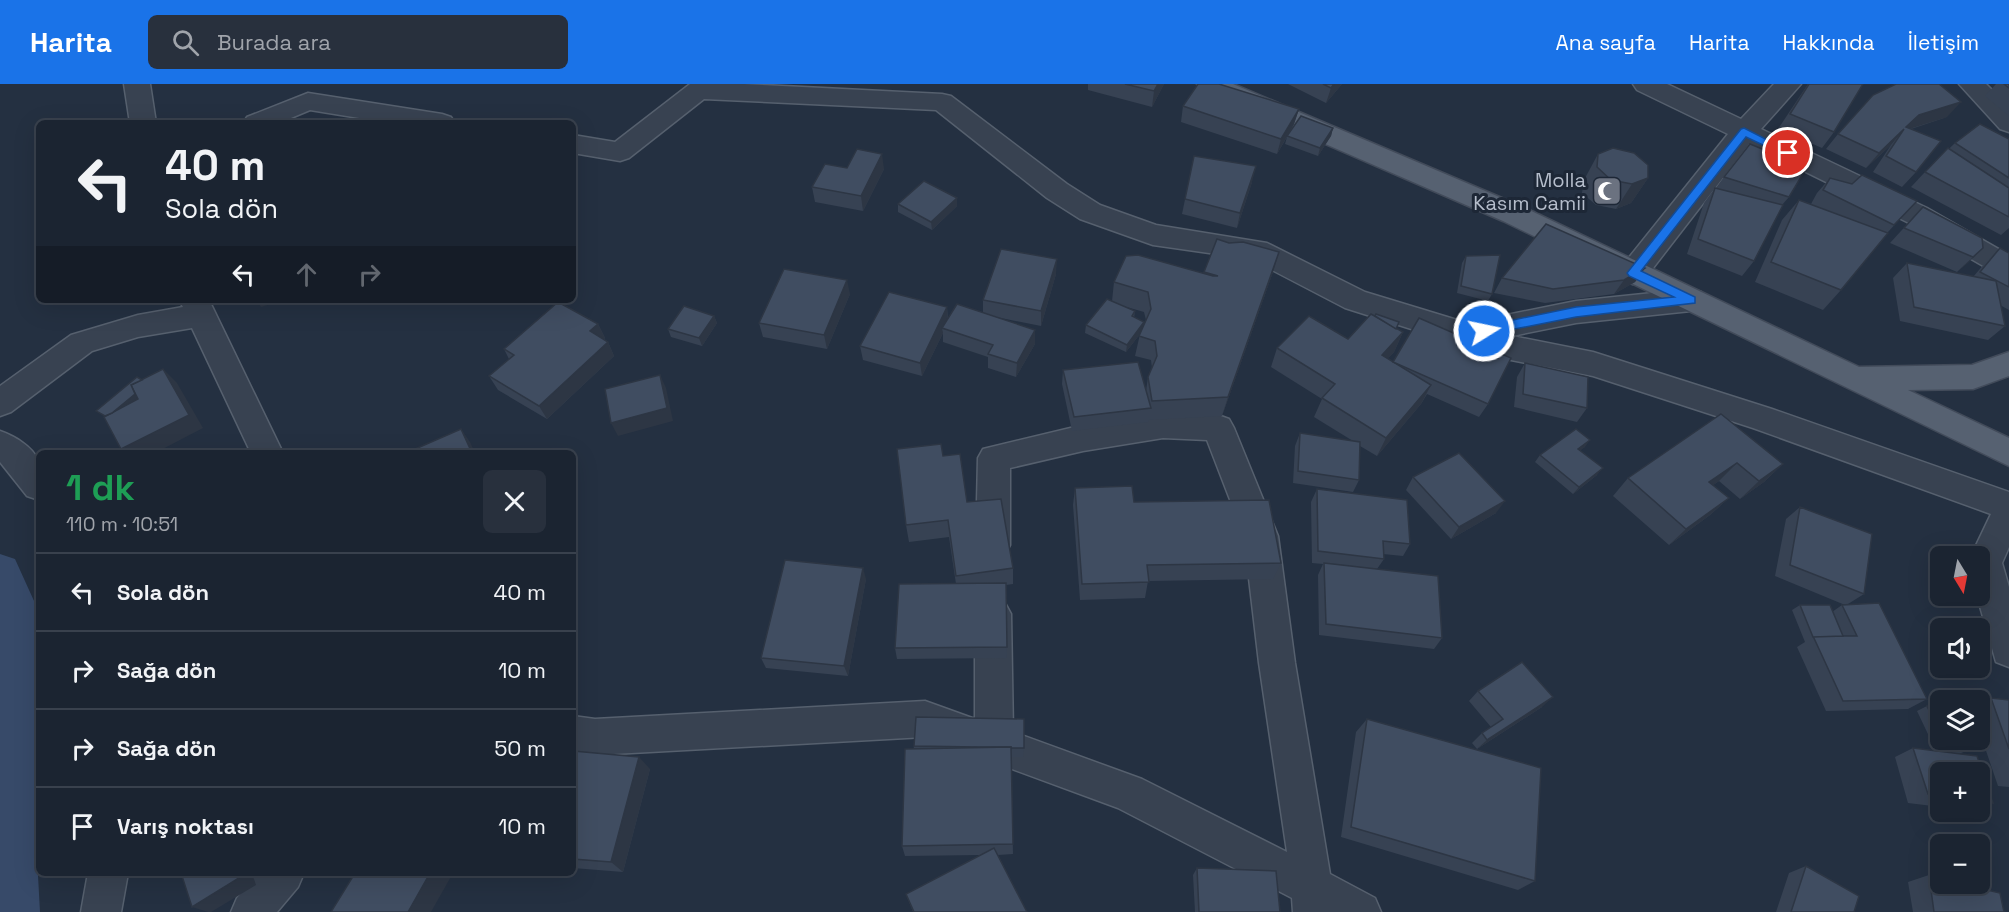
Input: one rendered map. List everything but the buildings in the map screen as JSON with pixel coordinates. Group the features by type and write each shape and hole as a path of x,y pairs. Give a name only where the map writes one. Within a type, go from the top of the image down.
{"main road":[{"path":"1210,84 1513,214 2009,453"},
{"path":"1855,380 1972,377 2009,364"}],"street":[{"path":"137,84 143,120"},
{"path":"1646,84 1917,215 2009,268"},
{"path":"1633,273 1744,132 1788,84"},
{"path":"1972,84 2009,123"},
{"path":"576,145 620,152 695,87 942,102 1057,191 1090,212 1153,235 1257,250 1355,300 1506,346 1593,364 1761,418 2009,508 1985,563 2009,650"},
{"path":"263,120 308,101 424,120"},
{"path":"1465,334 1576,312 1691,300"},
{"path":"0,403 82,344 198,308 266,450"},
{"path":"1551,356 1576,312"},
{"path":"994,744 994,458 1083,438 1163,425 1218,428 1261,536 1276,663 1312,899"},
{"path":"0,444 16,458 36,482"},
{"path":"576,734 595,736 926,719 1128,792 1312,899 1361,912"},
{"path":"101,912 107,876"},
{"path":"251,912 281,876"}],"waterway":[{"path":"0,573 19,617 9,802 14,912"}],"place":[{"name":"Molla Kasım Camii","path":"1607,191"}],"route":[{"path":"1484,331 1576,312 1691,300 1633,273 1744,132 1788,153"}]}
